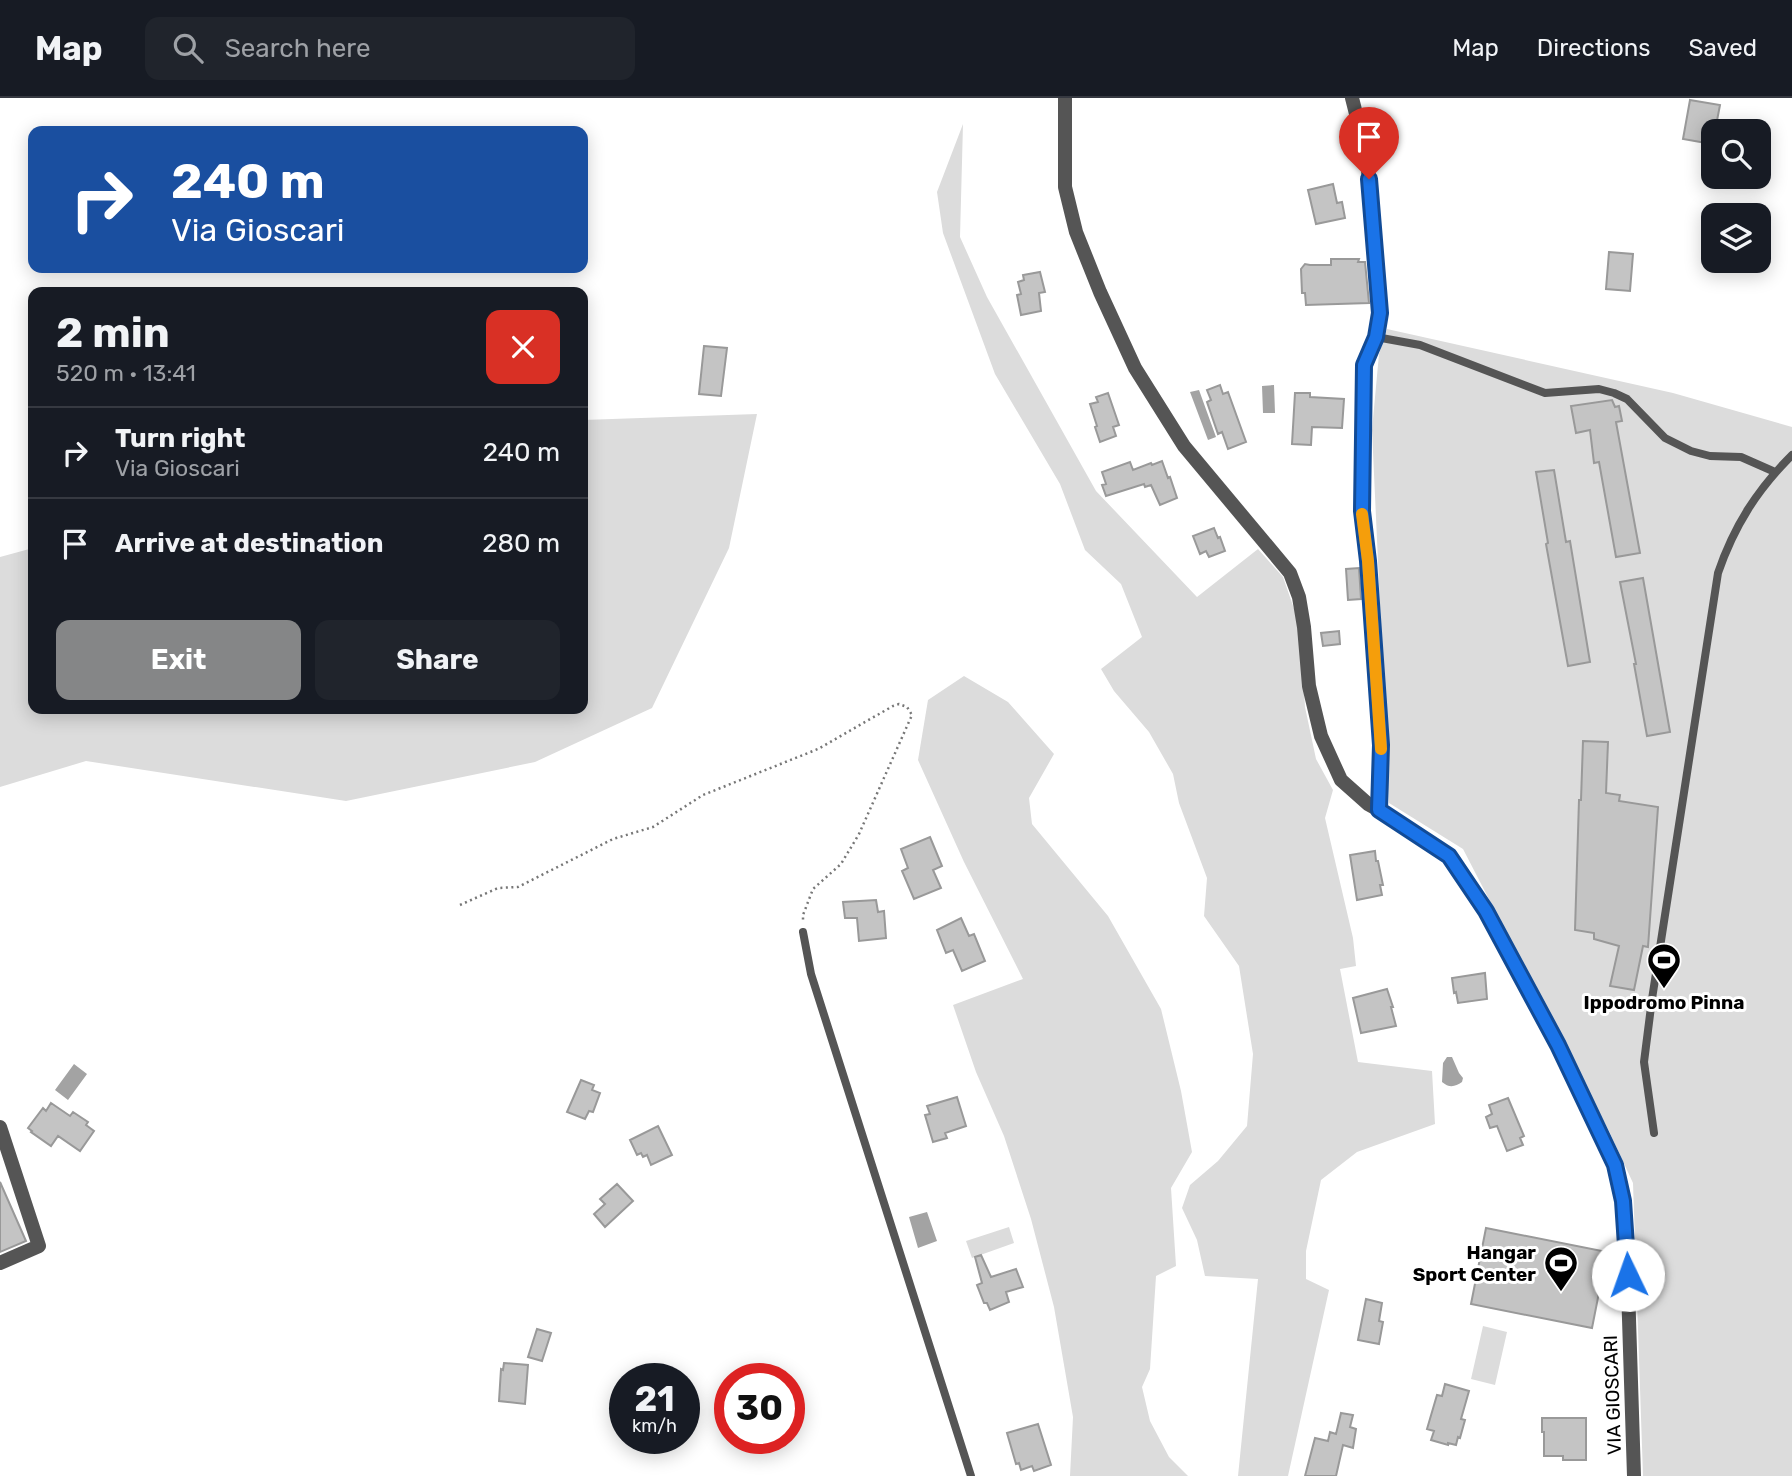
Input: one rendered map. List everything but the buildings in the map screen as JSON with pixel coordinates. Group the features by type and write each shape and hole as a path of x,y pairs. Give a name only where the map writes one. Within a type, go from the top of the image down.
{"street":[{"name":"VIA GIOSCARI","path":"1065,98 1065,187 1076,232 1100,292 1135,368 1184,446 1290,573 1304,627 1309,686 1321,736 1341,780 1368,804 1449,856 1486,911 1558,1045 1615,1165 1623,1201 1627,1256 1634,1476"},
{"path":"1352,98 1367,157 1380,313 1376,337 1364,365 1362,511 1380,732 1379,810"},
{"path":"0,1127 39,1246 0,1263"}],"lane":[{"path":"1376,337 1420,345 1545,393 1599,389 1614,393 1627,398 1665,439 1690,451 1710,456 1741,457 1775,472"},
{"path":"1654,1133 1644,1062 1651,999 1718,573 1727,548 1755,497 1792,455"},
{"path":"803,932 811,975 971,1476"}],"path":[{"path":"460,905 498,888 517,887 613,839 653,827 703,794 818,750 893,706 899,704 907,707 912,715 859,834 841,864 813,889 803,915 803,932"}],"shaded area":[{"path":"963,124 960,237 987,297 1096,491 1197,597 1258,549 1283,577 1300,626 1305,707 1316,759 1333,790 1325,818 1353,938 1356,966 1340,969 1358,1062 1432,1071 1435,1124 1357,1152 1321,1180 1306,1251 1306,1279 1329,1290 1288,1476 1238,1476 1258,1279 1205,1276 1197,1240 1182,1208 1190,1185 1218,1161 1247,1126 1253,1054 1239,966 1204,916 1207,878 1179,803 1173,774 1149,732 1114,691 1101,669 1142,637 1121,584 1085,550 1060,484 995,374 943,233 937,192"},
{"name":"Ippodromo Pinna","path":"1387,329 1673,393 1792,427 1792,1476 1643,1476 1633,1183 1609,1131 1463,849 1389,803 1372,430 1379,354"},
{"path":"1274,385 1275,413 1263,413 1262,386"},
{"path":"1199,390 1216,437 1208,440 1190,392"},
{"path":"757,414 729,548 652,708 535,762 346,801 86,761 0,787 0,557 28,549 28,714 588,714 588,420"},
{"path":"964,676 1008,702 1054,754 1029,798 1032,824 1108,916 1161,1009 1181,1091 1192,1152 1171,1188 1176,1266 1156,1276 1150,1369 1142,1387 1150,1421 1169,1457 1188,1476 1070,1476 1073,1417 1054,1307 1031,1219 1004,1136 976,1072 953,1005 1023,979 964,862 918,760 928,700"},
{"path":"1447,1057 1452,1057 1463,1078 1462,1082 1454,1086 1442,1082 1443,1063"},
{"path":"74,1064 87,1074 68,1100 55,1090"},
{"path":"927,1212 937,1241 918,1248 909,1217"},
{"path":"1009,1227 1014,1243 972,1258 966,1241"},
{"path":"1483,1326 1507,1332 1495,1385 1471,1379"}],"slow traffic":[{"path":"1362,514 1372,604 1381,749"}],"place":[{"name":"Ippodromo Pinna","path":"1664,990"},
{"name":"Hangar Sport Center","path":"1561,1293"}],"route":[{"path":"1369,179 1380,313 1376,337 1364,365 1362,511 1381,745 1379,810 1449,856 1486,911 1558,1045 1615,1165 1623,1201 1628,1275"}]}
